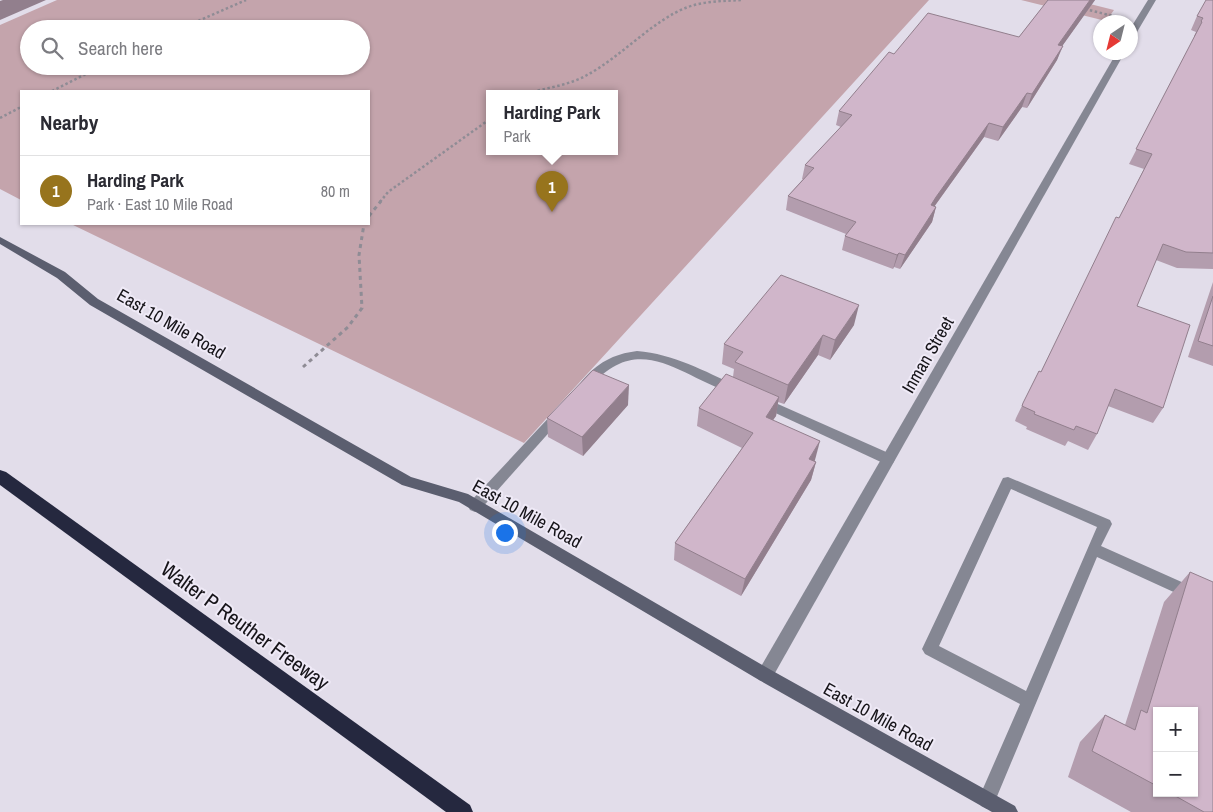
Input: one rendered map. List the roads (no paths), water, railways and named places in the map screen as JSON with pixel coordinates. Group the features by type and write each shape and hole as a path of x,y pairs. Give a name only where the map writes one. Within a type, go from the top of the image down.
{"highway":[{"name":"Walter P Reuther Freeway","path":"0,476 463,812"}],"main road":[{"name":"East 10 Mile Road","path":"0,240 61,275 94,302 407,481 463,498 765,675 1009,812"}],"street":[{"path":"1138,24 1152,0"},
{"name":"Inman Street","path":"765,675 1117,60"},
{"path":"476,506 596,372 622,357 640,355 666,359 888,459"},
{"path":"987,800 1030,701 1093,549 1105,524 1008,482 930,650 1030,701"},
{"path":"1093,549 1213,603"}],"place":[{"name":"Harding Park","path":"552,212"}]}
